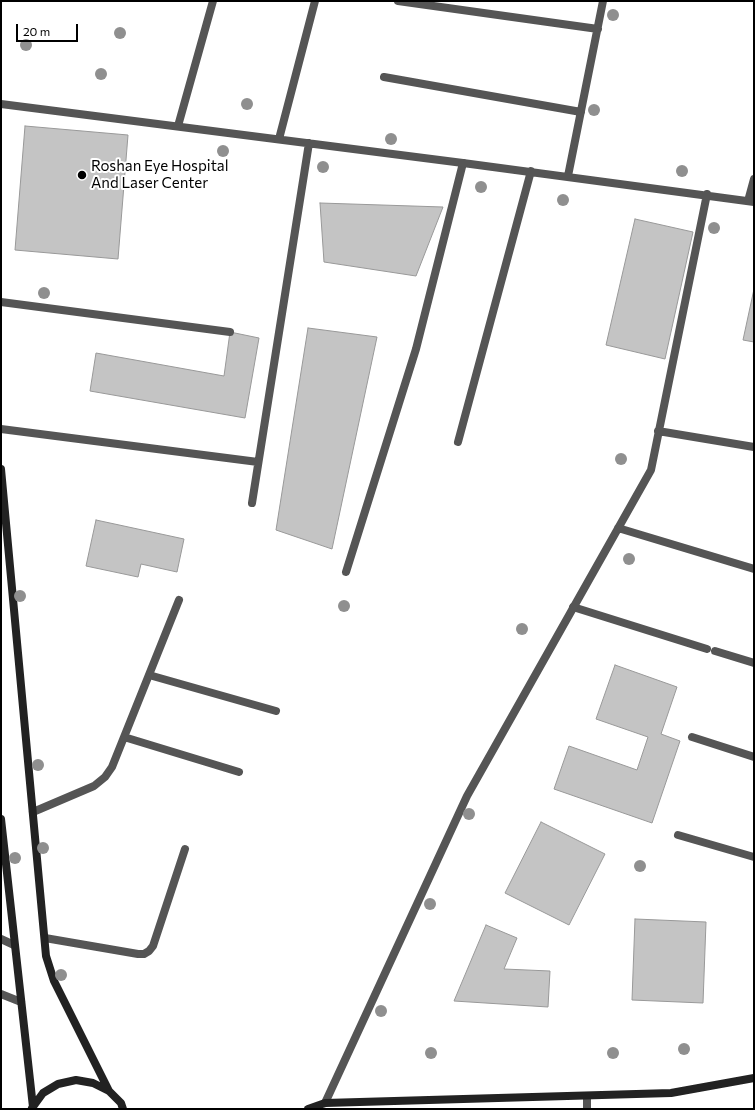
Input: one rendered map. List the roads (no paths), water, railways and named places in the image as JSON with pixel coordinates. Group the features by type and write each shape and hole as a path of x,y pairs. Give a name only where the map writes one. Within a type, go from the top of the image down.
{"street":[{"path":"178,126 213,1"},
{"path":"279,139 315,1"},
{"path":"398,1 598,29"},
{"path":"568,176 603,1"},
{"path":"384,77 581,112"},
{"path":"1,104 568,176 751,201 754,179"},
{"path":"252,503 309,143"},
{"path":"346,572 416,349 463,163"},
{"path":"458,442 531,172"},
{"path":"325,1103 467,796 651,470 707,194"},
{"path":"1,302 230,332"},
{"path":"1,430 258,462"},
{"path":"658,432 754,446"},
{"path":"1,469 44,938 49,969 109,1091 121,1104 123,1109"},
{"path":"618,528 754,569"},
{"path":"33,812 94,786 105,777 112,767 179,600"},
{"path":"573,607 754,663"},
{"path":"149,674 276,711"},
{"path":"124,736 239,772"},
{"path":"692,737 754,757"},
{"path":"1,818 4,869 21,1002 32,1108"},
{"path":"678,835 754,857"},
{"path":"44,938 138,954 144,954 149,951 186,849"},
{"path":"1,939 14,945"},
{"path":"1,994 21,1002"},
{"path":"308,1109 325,1103 671,1093 754,1078"},
{"path":"32,1108 43,1093 58,1084 76,1080 93,1083 109,1091"},
{"path":"587,1096 587,1109"}],"place":[{"name":"Roshan Eye Hospital And Laser Center","path":"82,175"}]}
